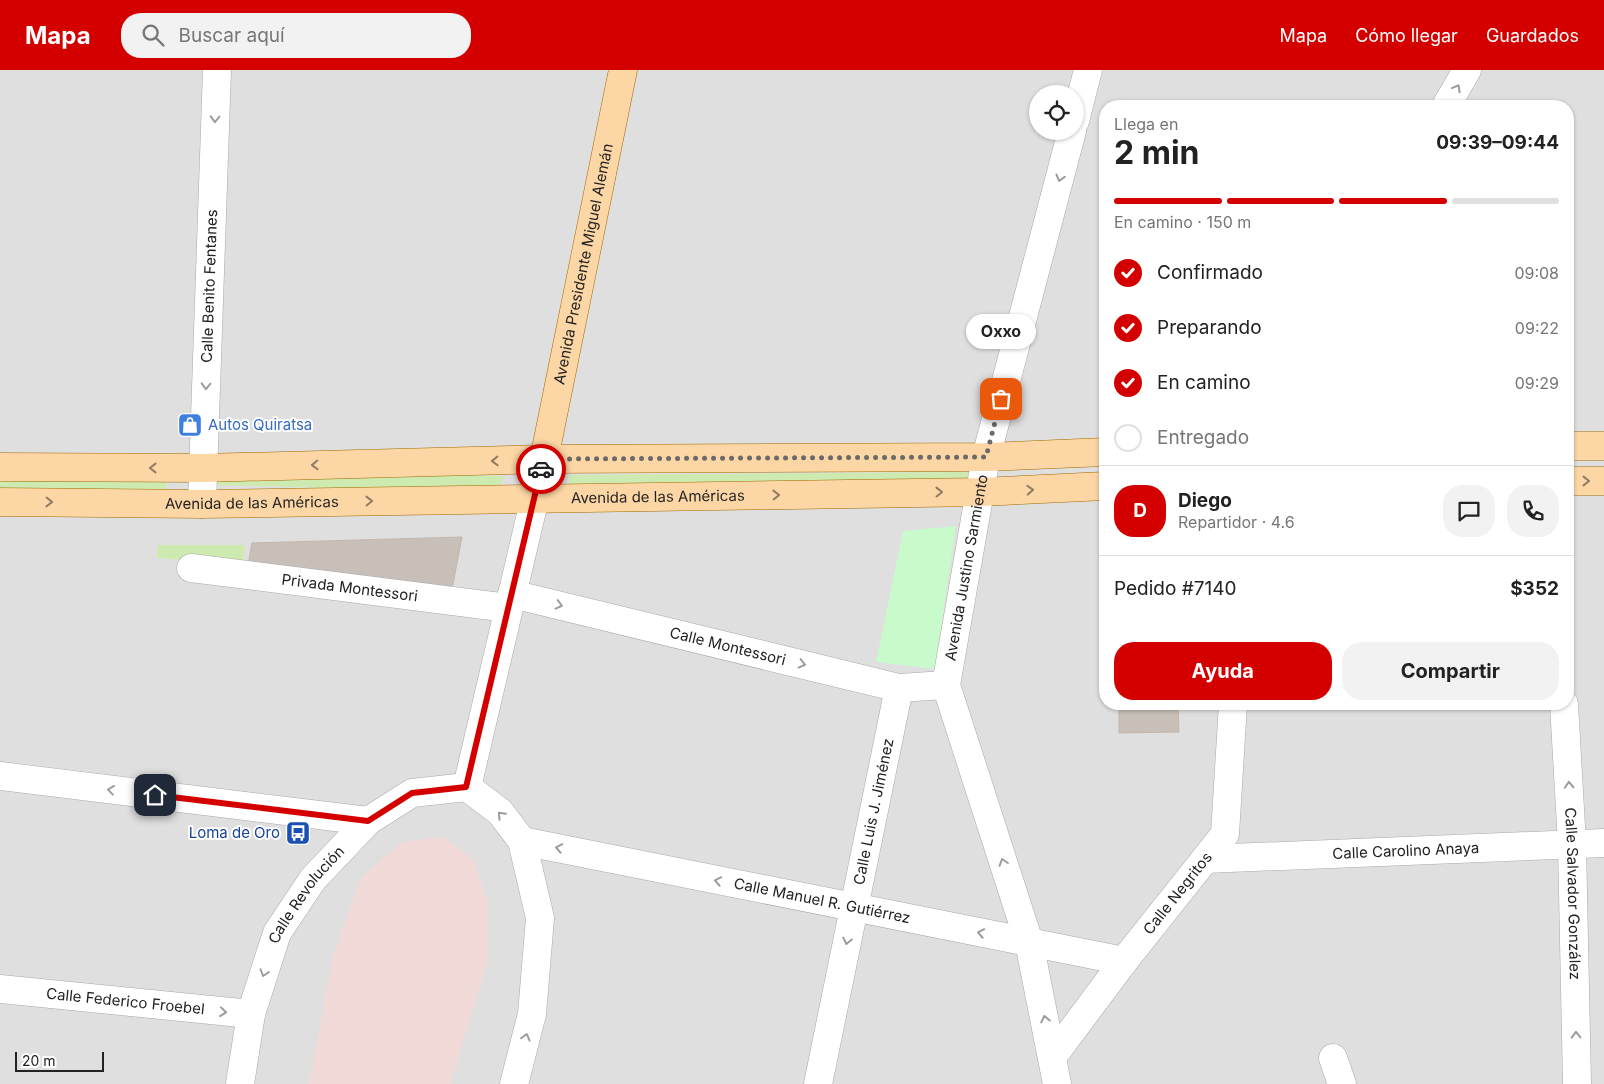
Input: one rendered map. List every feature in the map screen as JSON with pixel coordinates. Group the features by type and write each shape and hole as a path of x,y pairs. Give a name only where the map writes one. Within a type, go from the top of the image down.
{"main road":[{"name":"Avenida Presidente Miguel Alemán","path":"544,459 623,70"},
{"path":"1574,446 1604,446"},
{"path":"0,468 203,468 544,459 986,457 1099,452"},
{"path":"1574,481 1604,481"},
{"name":"Avenida de las Américas","path":"0,502 202,504 981,492 1099,486"}],"street":[{"name":"Calle Benito Fentanes","path":"202,504 217,70"},
{"path":"1084,86 1088,70"},
{"path":"1450,100 1467,70"},
{"name":"Avenida Justino Sarmiento","path":"946,685 986,457 1070,140"},
{"path":"514,1084 532,1014 540,918 522,841 500,812 466,787 533,498 544,459"},
{"name":"Privada Montessori","path":"191,568 510,601"},
{"name":"Calle Montessori","path":"510,601 899,688 946,685"},
{"path":"946,685 1029,942 1057,1084"},
{"name":"Calle Luis J. Jiménez","path":"818,1084 899,688"},
{"name":"Calle Negritos","path":"1053,1056 1124,961 1225,834 1232,710"},
{"name":"Calle Salvador González","path":"1564,710 1572,844 1577,1084"},
{"path":"0,776 368,821"},
{"name":"Calle Revolución","path":"240,1084 251,1014 277,933 313,879 368,821 412,793 466,787"},
{"name":"Calle Manuel R. Gutiérrez","path":"522,841 1124,961"},
{"name":"Calle Carolino Anaya","path":"1206,859 1604,843"},
{"name":"Calle Federico Froebel","path":"0,990 251,1014"},
{"path":"1333,1058 1342,1084"}],"shaded area":[{"path":"0,70 1604,70 1604,1084 0,1084"},
{"path":"443,837 473,859 488,902 487,964 450,1084 309,1084 333,955 361,878 402,842"}],"green space":[{"path":"214,469 504,476 499,492 214,485"},
{"path":"980,472 980,488 569,492 569,475"},
{"path":"0,475 167,475 166,490 0,490"},
{"path":"956,526 935,669 876,662 903,531"},
{"path":"157,545 245,545 243,564 157,558"}],"building":[{"path":"462,537 452,589 248,565 252,543"},
{"path":"1119,710 1178,710 1179,732 1119,733"}],"way so far":[{"path":"541,469 544,459 986,457 1001,399"}],"place":[{"name":"Oxxo","path":"1001,399"},
{"name":"Autos Quiratsa","path":"190,425"},
{"name":"Loma de Oro","path":"298,833"}],"route":[{"path":"155,795 368,821 412,793 466,787 541,469"}]}
